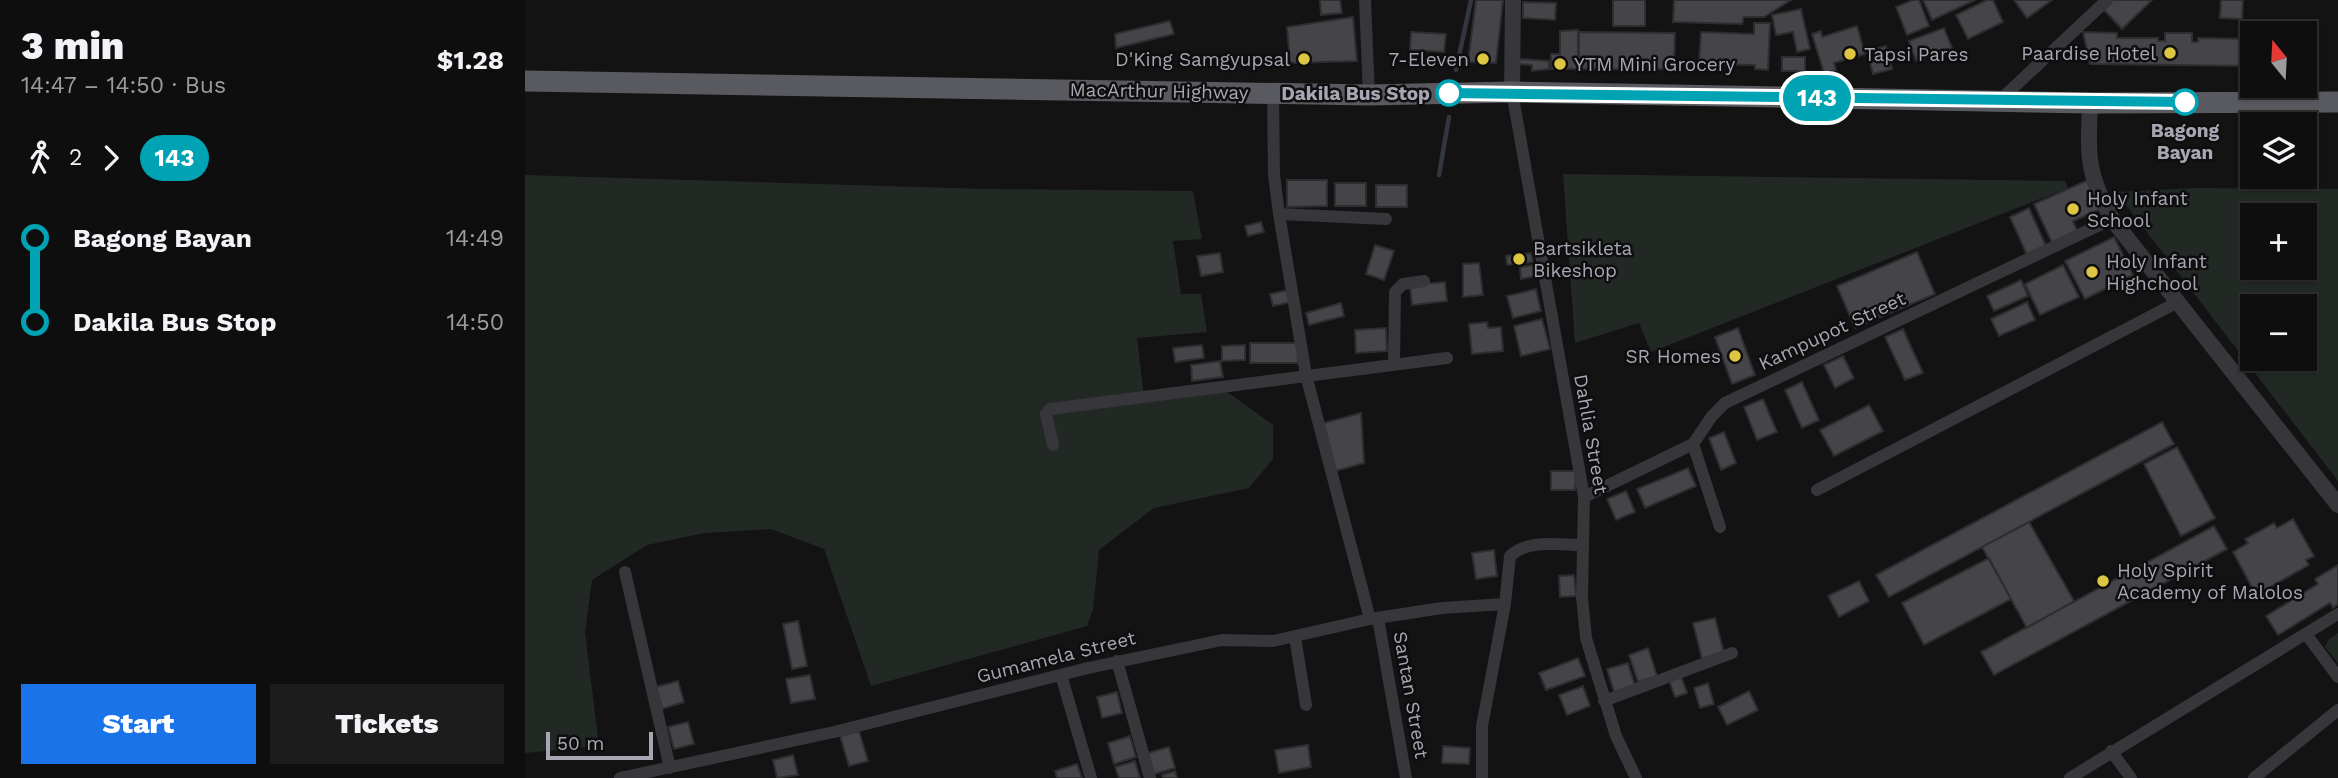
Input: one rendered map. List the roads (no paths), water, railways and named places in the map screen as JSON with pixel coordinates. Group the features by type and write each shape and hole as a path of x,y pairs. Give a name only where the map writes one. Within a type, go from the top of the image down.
{"highway":[{"name":"MacArthur Highway","path":"525,81 1273,93 1512,92 1997,102 2338,102"}],"street":[{"path":"1365,0 1369,94"},
{"path":"1512,92 1513,0"},
{"path":"1997,102 2107,0"},
{"name":"Dahlia Street","path":"1512,92 1584,497 1582,545 1586,638 1604,701 1636,778"},
{"name":"Santan Street","path":"1273,93 1274,175 1306,375 1374,619 1406,778"},
{"path":"2090,103 2088,163 2100,197 2112,219 2338,505"},
{"path":"1279,214 1386,219"},
{"name":"Kampupot Street","path":"1584,497 1693,444 1712,416 1725,403 2112,219"},
{"path":"1394,363 1395,292 1403,285 1424,281"},
{"path":"1817,489 2178,302"},
{"path":"1053,445 1046,414 1049,409 1447,358"},
{"path":"1693,444 1720,527"},
{"path":"1482,778 1483,718 1505,604 1510,556 1519,548 1582,545"},
{"path":"625,572 670,768"},
{"name":"Gumamela Street","path":"620,778 834,732 1118,661 1222,640 1273,641 1374,619 1442,608 1505,604"},
{"path":"2070,778 2338,614"},
{"path":"2306,634 2338,677"},
{"path":"1295,637 1306,705"},
{"path":"1604,701 1732,653"},
{"path":"1118,661 1150,778"},
{"path":"1061,675 1091,778"},
{"path":"2254,778 2338,710"},
{"path":"2111,751 2131,778"}],"waterway":[{"path":"1456,70 1471,0"},
{"path":"1439,175 1449,117"}],"place":[{"name":"Paardise Hotel","path":"2170,53"},
{"name":"Tapsi Pares","path":"1850,54"},
{"name":"D'King Samgyupsal","path":"1304,59"},
{"name":"7-Eleven","path":"1483,59"},
{"name":"YTM Mini Grocery","path":"1560,64"},
{"name":"Dakila Bus Stop","path":"1449,93"},
{"name":"Bagong Bayan","path":"2185,102"},
{"name":"Holy Infant School","path":"2073,209"},
{"name":"Bartsikleta Bikeshop","path":"1519,259"},
{"name":"Holy Infant Highchool","path":"2092,272"},
{"name":"SR Homes","path":"1735,356"},
{"name":"Holy Spirit Academy of Malolos","path":"2103,581"}]}
